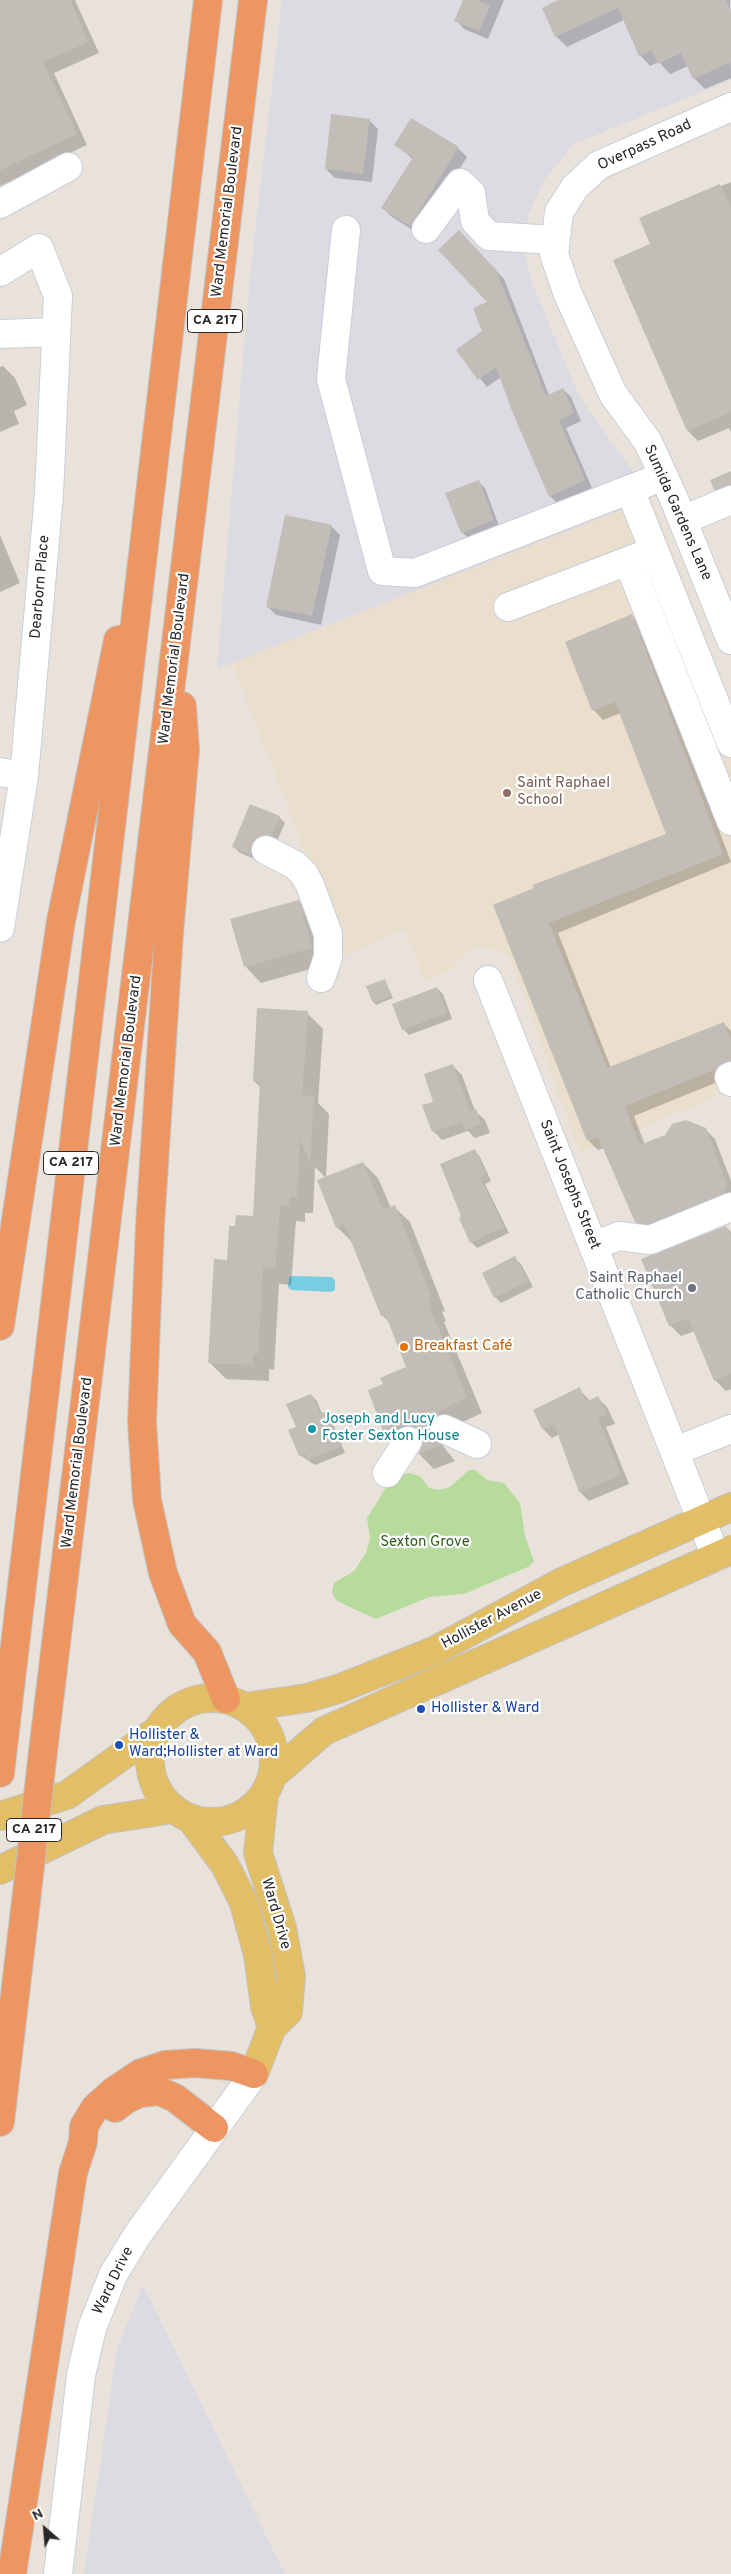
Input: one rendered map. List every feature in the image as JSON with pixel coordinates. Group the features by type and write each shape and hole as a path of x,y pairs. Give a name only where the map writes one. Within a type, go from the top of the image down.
{"highway":[{"name":"CA 217","path":"0,1774 208,0"},
{"name":"Ward Memorial Boulevard","path":"0,2122 253,0"},
{"path":"0,1326 61,921 113,657 143,552"},
{"path":"177,642 185,750 169,934 150,1225 142,1422 147,1500 162,1573 182,1624 206,1652 236,1703"},
{"path":"12,2574 73,2173 83,2142 84,2126 95,2108 114,2091 141,2073 165,2065 195,2063 231,2066 254,2074"},
{"path":"83,2142 125,2100 140,2093 159,2090 175,2098 214,2128"}],"main road":[{"name":"Hollister Avenue","path":"236,1703 307,1698 330,1692 434,1652 562,1582 731,1507"},
{"name":"Hollister Avenue","path":"268,1785 324,1731 724,1554"},
{"path":"0,1816 67,1795 158,1730 171,1714 188,1703 207,1698 236,1703 260,1720 270,1737 274,1756 268,1785 251,1809 234,1818 212,1822 182,1814 102,1820 0,1870"},
{"path":"158,1730 150,1751 151,1772 159,1792 182,1814"},
{"name":"Ward Drive","path":"254,2074 272,2027 288,2012 291,1976 282,1928 258,1853 268,1785"},
{"name":"Ward Drive","path":"182,1814 225,1865 244,1903 258,1955 265,2007 272,2027"}],"street":[{"name":"Overpass Road","path":"554,247 559,212 575,187 599,165 731,107"},
{"path":"0,204 68,166"},
{"path":"426,229 460,183 471,193 475,221 489,236 554,247"},
{"path":"346,230 331,379 382,571 415,573 664,476"},
{"name":"Sumida Gardens Lane","path":"554,247 566,292 613,394 648,442 683,520 731,640"},
{"name":"Dearborn Place","path":"0,272 40,248 58,296 49,494 12,774 0,928"},
{"path":"0,334 55,332"},
{"path":"630,490 731,742"},
{"path":"683,520 731,500"},
{"path":"508,607 654,550"},
{"path":"628,561 731,821"},
{"path":"266,850 296,866 304,874 310,885 328,934 328,957 321,978"},
{"name":"Saint Josephs Street","path":"488,980 702,1520 724,1554"},
{"path":"731,1076 729,1077 731,1082"},
{"path":"594,1246 619,1236 650,1240 731,1207"},
{"path":"444,1429 477,1444"},
{"path":"675,1451 731,1429"},
{"path":"387,1473 408,1441"},
{"name":"Ward Drive","path":"58,2574 81,2374 92,2328 113,2275 138,2234 254,2074"}],"shaded area":[{"path":"282,0 731,0 731,80 574,144 544,180 528,216 525,253 532,282 573,382 581,399 652,498 217,669 250,276"},
{"name":"Saint Raphael School","path":"652,498 731,704 731,1091 580,1153 509,955 489,948 473,949 460,958 452,970 425,981 404,930 345,955 232,663"},
{"path":"143,2285 285,2574 84,2574 117,2349"}],"green space":[{"name":"Sexton Grove","path":"469,1470 475,1470 487,1480 504,1483 520,1503 525,1536 534,1561 530,1566 464,1594 429,1597 376,1619 337,1601 332,1593 334,1583 354,1571 366,1553 370,1539 367,1518 388,1484 397,1476 409,1473 420,1476 429,1488 439,1490 450,1487"}],"water":[{"path":"292,1276 332,1277 335,1281 335,1290 331,1292 291,1290 288,1287 289,1278"}],"building":[{"path":"0,0 70,0 88,42 43,62 77,134 0,170"},
{"path":"463,0 477,0 490,6 479,31 454,21"},
{"path":"558,0 726,0 731,12 731,62 693,79 681,53 658,64 652,50 639,56 618,8 555,37 542,8"},
{"path":"331,114 370,119 363,174 325,169"},
{"path":"411,118 459,147 410,226 381,208 413,157 394,145"},
{"path":"720,184 731,210 731,412 687,431 613,260 650,244 639,218"},
{"path":"459,230 496,270 546,396 563,388 574,413 559,420 585,480 549,497 512,411 496,367 478,380 456,350 482,331 473,308 487,302 438,250"},
{"path":"731,471 731,485 714,490 710,480"},
{"path":"479,480 494,520 461,533 445,493"},
{"path":"285,515 332,525 312,616 266,607"},
{"path":"632,614 723,854 549,923 607,1068 724,1022 731,1039 731,1061 722,1063 716,1069 625,1106 640,1145 665,1135 672,1124 686,1120 706,1128 727,1185 724,1193 648,1224 635,1222 598,1137 587,1141 493,905 534,888 533,885 666,834 615,702 592,711 565,642"},
{"path":"250,804 280,816 271,836 258,837 252,842 252,855 232,847"},
{"path":"299,900 312,948 244,967 230,919"},
{"path":"385,979 391,996 373,1003 366,986"},
{"path":"437,987 447,1013 402,1030 392,1004"},
{"path":"257,1008 308,1011 302,1095 314,1096 310,1163 300,1139 297,1197 290,1197 289,1206 280,1206 275,1269 263,1268 258,1354 253,1354 253,1365 208,1363 214,1259 227,1260 229,1226 235,1226 236,1215 253,1216 260,1082 253,1081"},
{"path":"453,1064 470,1112 476,1109 481,1124 465,1130 462,1122 432,1132 422,1105 433,1102 424,1074"},
{"path":"475,1149 486,1175 480,1178 504,1227 470,1243 440,1164"},
{"path":"363,1162 383,1210 395,1205 431,1296 428,1297 431,1306 429,1306 467,1397 437,1412 439,1415 430,1422 429,1431 432,1438 442,1445 418,1454 424,1442 422,1434 416,1428 409,1425 398,1426 383,1431 368,1390 383,1384 380,1378 406,1367 385,1314 381,1316 344,1224 336,1228 317,1180"},
{"name":"Saint Raphael Catholic Church","path":"726,1226 731,1237 731,1373 714,1381 688,1318 669,1326 641,1259"},
{"path":"515,1256 528,1281 494,1298 482,1273"},
{"path":"580,1387 586,1402 598,1396 607,1414 598,1418 621,1475 579,1492 554,1424 542,1429 533,1410"},
{"name":"Joseph and Lucy Foster Sexton House","path":"311,1394 320,1414 325,1412 340,1447 308,1460 305,1453 299,1456 288,1430 296,1427 286,1404"}],"tunnel":[{"path":"408,1441 438,1429 444,1429"}],"place":[{"name":"Saint Raphael School","path":"507,793"},
{"name":"Saint Raphael Catholic Church","path":"692,1288"},
{"name":"Breakfast Café","path":"404,1347"},
{"name":"Joseph and Lucy Foster Sexton House","path":"312,1429"},
{"name":"Hollister & Ward","path":"421,1709"},
{"name":"Hollister & Ward;Hollister at Ward","path":"119,1745"}]}
